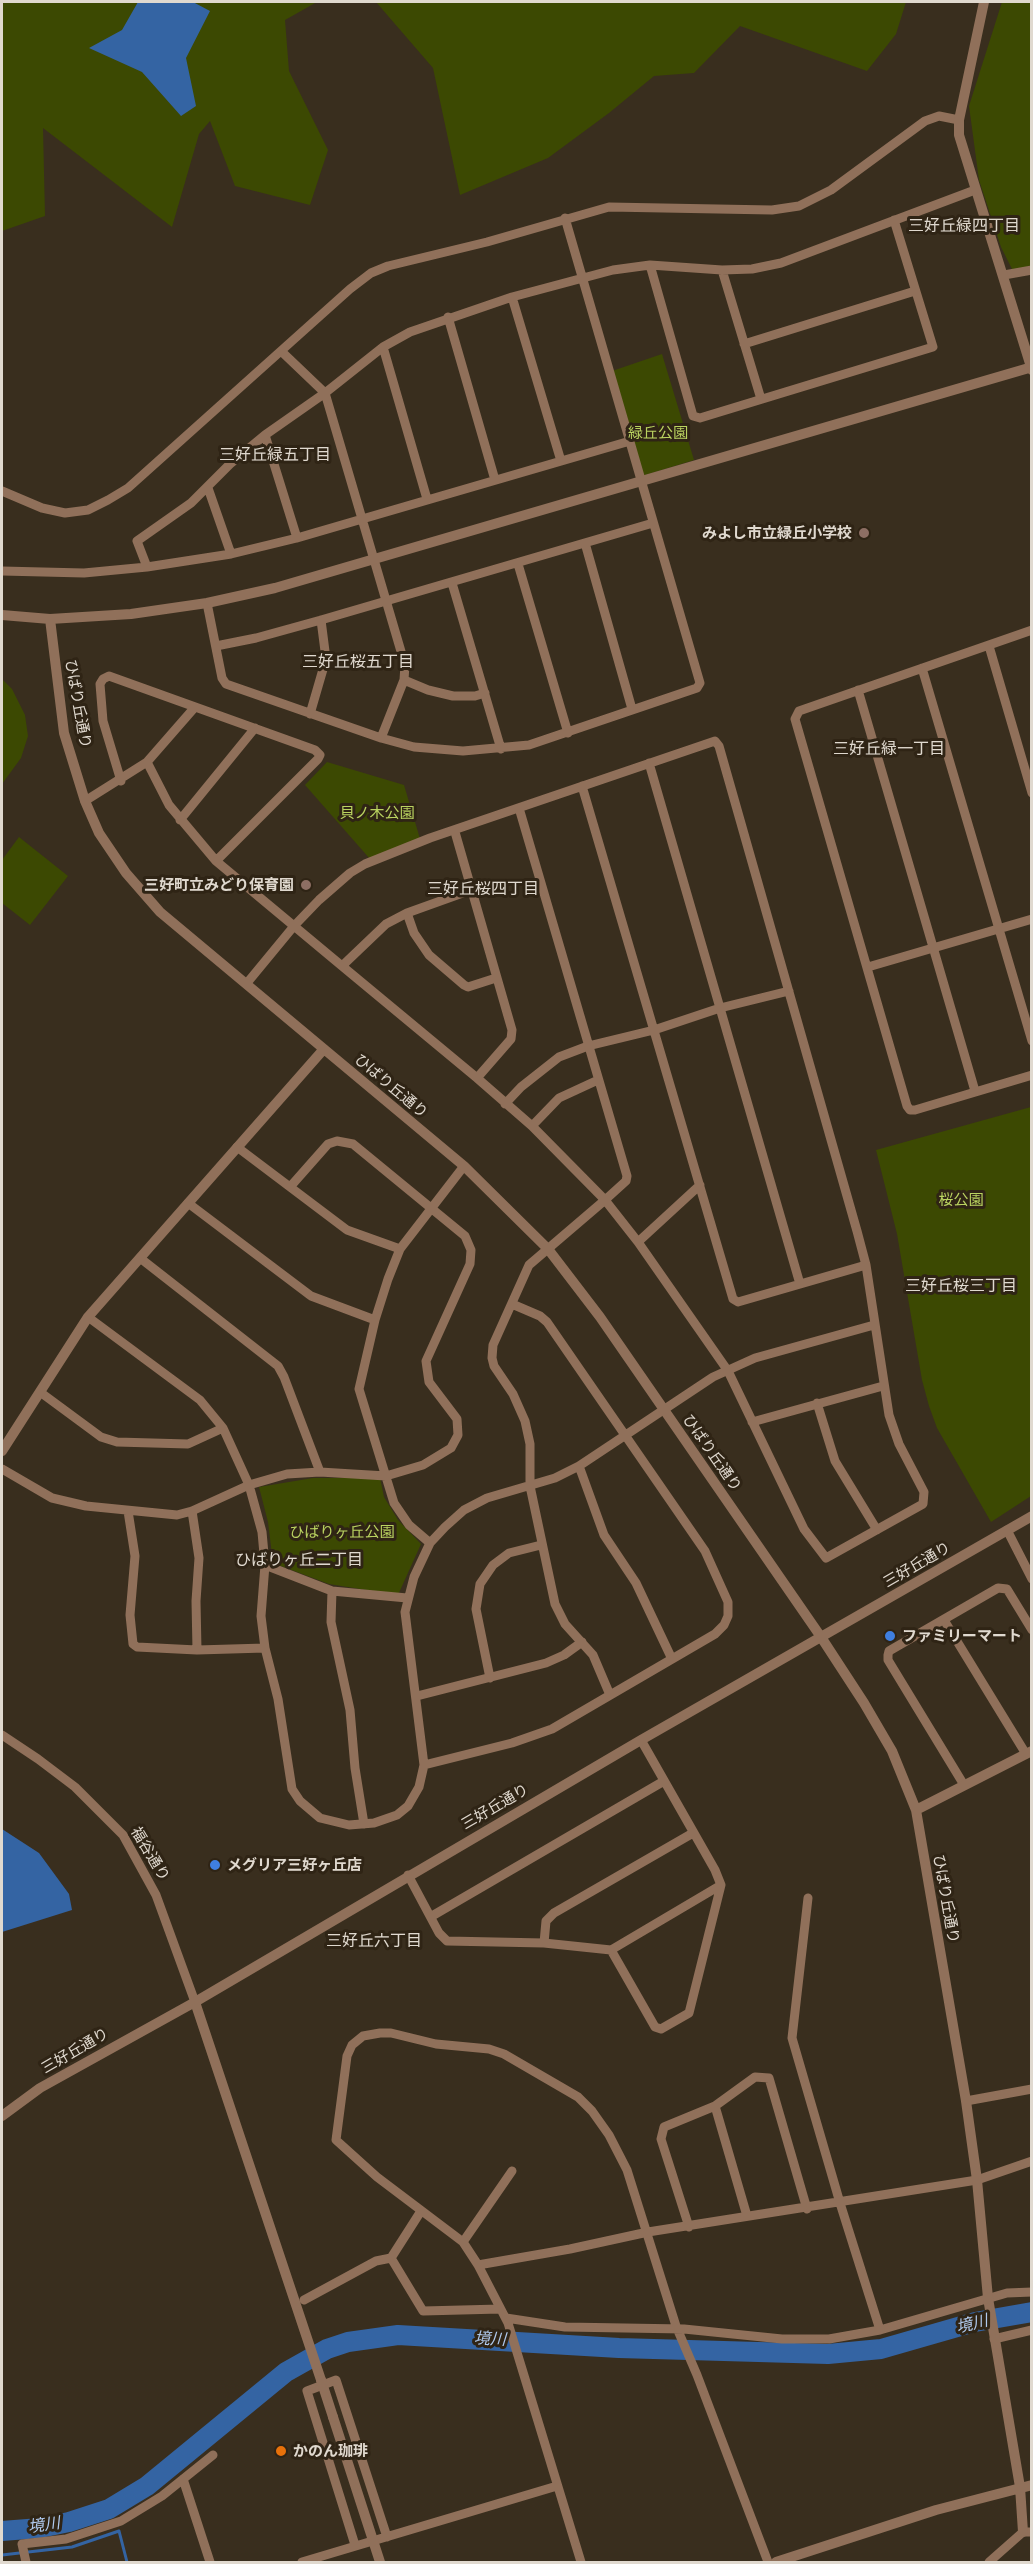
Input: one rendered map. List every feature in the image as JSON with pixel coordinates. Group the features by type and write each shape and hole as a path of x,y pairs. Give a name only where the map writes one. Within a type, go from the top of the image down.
{"street":[{"path":"2,615 50,619 131,614 207,603 275,588 1031,368 959,135 959,120 984,2"},
{"path":"2,491 42,508 65,513 88,510 108,500 128,488 371,273 388,266 487,242 609,207 772,210 799,206 831,190 926,122 939,116 959,120"},
{"path":"147,567 137,541 208,488 230,464 265,435 325,393 383,347 410,332 448,317 512,297 613,270 651,265 722,270 752,269 781,263 975,190"},
{"path":"207,603 222,678 226,684 381,738 438,750 501,749 529,745 699,686 565,218"},
{"path":"651,265 693,416 700,418 933,347 894,220"},
{"path":"722,270 761,399"},
{"path":"1004,275 1032,270"},
{"path":"744,344 915,291"},
{"path":"512,297 561,461"},
{"path":"448,317 495,480"},
{"path":"383,347 427,499"},
{"path":"281,351 325,393 388,600 405,665 404,680 381,738"},
{"path":"265,435 297,538"},
{"path":"2,572 84,573 147,567 231,554 297,538 630,441"},
{"path":"208,488 231,554"},
{"path":"216,646 256,638 321,620 654,523"},
{"path":"585,543 632,709"},
{"path":"518,564 568,733"},
{"path":"452,583 501,749"},
{"name":"ひばり丘通り","path":"50,619 64,733 85,801 99,833 126,873 160,912 464,1166 548,1249 600,1317 821,1637 892,1751 916,1810 966,2101 994,2339 1026,2486 1027,2532"},
{"path":"310,714 326,659 321,620"},
{"path":"1032,630 799,711 795,719 907,1106 910,1110 915,1110 1032,1075"},
{"path":"989,646 1032,793"},
{"path":"922,668 1032,1041"},
{"path":"121,781 104,727 100,684 109,676 315,750 320,755 318,759 216,861"},
{"path":"404,680 428,690 453,696 475,696 485,693"},
{"path":"858,690 975,1091"},
{"path":"85,801 121,781 147,762 195,707"},
{"path":"180,820 255,728"},
{"path":"147,762 160,791 180,820 216,861 294,926 342,966 477,1078 532,1126 605,1200 638,1242 728,1371 804,1529 826,1558 921,1505 925,1496 898,1444 889,1415 866,1265 716,741 401,849 365,864 333,886 294,926 247,983"},
{"path":"649,763 800,1284"},
{"path":"582,786 736,1302 866,1265"},
{"path":"519,808 627,1176 626,1181 529,1265 493,1345 492,1358 494,1366 513,1394 525,1421 530,1444 530,1486 555,1604 565,1624 593,1655 610,1695"},
{"path":"455,832 512,1035 477,1078"},
{"path":"342,966 379,929 407,913 471,890"},
{"path":"407,913 414,933 424,949 464,985 468,987 496,978"},
{"path":"868,967 1032,919"},
{"path":"506,1104 521,1087 559,1057 588,1046 654,1030 720,1008 789,991"},
{"path":"2,1451 88,1317 323,1050"},
{"path":"532,1126 559,1098 598,1080"},
{"path":"2,1469 52,1498 86,1506 177,1515 192,1511 249,1485 296,1472 386,1476 431,1461 452,1448 458,1435 457,1419 429,1382 426,1360 468,1270 471,1250 465,1236 360,1148 344,1142 333,1142 325,1146 290,1187"},
{"path":"237,1146 347,1230 400,1249"},
{"path":"430,1543 401,1516 394,1503 359,1389 375,1320 400,1249 464,1166"},
{"path":"638,1242 700,1185"},
{"path":"188,1203 311,1296 375,1320"},
{"path":"140,1258 278,1366 320,1472"},
{"path":"424,1765 512,1743 552,1729 721,1629 728,1616 728,1602 705,1551 625,1434 547,1322 540,1316 512,1304"},
{"path":"88,1317 200,1400 223,1428 249,1485 262,1532 265,1565 261,1616 265,1648 278,1699 292,1789 300,1801 320,1818 333,1823 364,1824 385,1821 397,1815 408,1806 419,1788 424,1765 417,1696 405,1631 407,1598 430,1543 457,1515 473,1504 530,1486 579,1466 693,1389 728,1371 764,1355 874,1325"},
{"path":"752,1422 817,1402 883,1386"},
{"path":"40,1392 101,1437 117,1442 188,1444 223,1428"},
{"path":"817,1402 835,1461 877,1530"},
{"path":"579,1466 604,1535 636,1583 671,1657"},
{"path":"128,1511 135,1556 130,1615 133,1644 137,1647 197,1650 265,1648"},
{"path":"192,1511 199,1551 196,1601 197,1650"},
{"name":"三好丘通り","path":"2,2116 40,2088 195,2002 408,1875 1032,1516"},
{"path":"1007,1530 1029,1567 1032,1579"},
{"path":"490,1678 476,1609 480,1584 493,1565 509,1552 541,1545"},
{"path":"265,1565 332,1591 407,1598"},
{"path":"964,1785 888,1660 889,1651 1002,1587 1006,1589 1032,1630"},
{"path":"332,1591 332,1622 350,1710 355,1768 364,1824"},
{"path":"916,1810 1029,1752 944,1620"},
{"path":"417,1696 556,1659 582,1642"},
{"path":"2,1749 5,1737"},
{"name":"福谷通り","path":"5,1737 75,1787 123,1835 156,1895 195,2002"},
{"path":"611,1950 655,2027 661,2029 688,2013 721,1885 715,1870 641,1740"},
{"path":"432,1916 664,1781"},
{"path":"544,1943 546,1921 554,1913 693,1833"},
{"path":"408,1875 432,1916 439,1933 447,1941 544,1943 611,1950 721,1885"},
{"path":"808,1898 792,2038 880,2330"},
{"path":"195,2002 380,2562"},
{"path":"582,2562 507,2321 478,2265 463,2242 377,2177 336,2140 347,2056 357,2041 371,2034 391,2033 436,2044 489,2049 520,2062 578,2097 609,2135 627,2170 679,2334 768,2562"},
{"path":"688,2227 661,2139 664,2127 715,2106 755,2077 769,2078 807,2208"},
{"path":"966,2101 1032,2089"},
{"path":"715,2106 747,2216"},
{"path":"478,2265 570,2249 648,2232 977,2181 1032,2161"},
{"path":"463,2242 512,2171"},
{"path":"304,2300 375,2261 391,2258 421,2211"},
{"path":"391,2258 423,2311 500,2309"},
{"path":"507,2321 679,2334 817,2339 880,2330 1007,2293 1032,2292"},
{"path":"994,2339 1032,2330"},
{"path":"355,2545 307,2391 336,2380 387,2536"},
{"path":"26,2562 22,2544 66,2539 107,2527 138,2512 213,2455"},
{"path":"183,2479 210,2562"},
{"path":"302,2562 557,2486"},
{"path":"776,2562 936,2511 1026,2486"},
{"path":"989,2562 1027,2532"}],"green space":[{"path":"2,2 317,2 285,20 289,71 328,150 310,205 235,186 210,121 199,134 172,227 43,128 45,216 2,231"},
{"path":"376,2 906,2 896,34 867,71 740,26 694,73 654,76 548,158 460,195 433,68"},
{"path":"1002,2 1031,2 1031,265 1014,273 1001,247 979,180 969,106"},
{"name":"緑丘公園","path":"662,354 694,460 642,476 612,371"},
{"path":"2,679 12,689 25,715 28,736 21,758 2,784"},
{"name":"貝ノ木公園","path":"327,762 404,785 421,842 370,859 305,785"},
{"path":"19,837 68,876 30,925 2,903 2,860"},
{"name":"桜公園","path":"1031,1107 1031,1496 991,1522 937,1428 929,1406 922,1380 897,1234 876,1150"},
{"name":"ひばりヶ丘公園","path":"313,1478 380,1478 384,1497 398,1520 421,1544 398,1595 329,1584 273,1563 268,1522 259,1487"}],"water":[{"path":"138,2 193,2 210,11 186,58 196,106 181,116 142,72 89,48 122,30"},
{"path":"2,1829 39,1853 69,1894 72,1910 2,1932"}],"waterway":[{"name":"境川","path":"2,2531 40,2528 69,2522 109,2509 147,2486 286,2372 327,2349 348,2342 398,2335 619,2348 828,2354 881,2349 975,2322 1032,2312"},
{"path":"2,2555 72,2547 119,2531 127,2562"}],"place":[{"name":"みよし市立緑丘小学校","path":"864,533"},
{"name":"三好町立みどり保育園","path":"306,885"},
{"name":"ファミリーマート","path":"890,1636"},
{"name":"メグリア三好ヶ丘店","path":"215,1865"},
{"name":"かのん珈琲","path":"281,2451"}],"district":[{"name":"三好丘緑四丁目","path":"964,226"},
{"name":"三好丘緑五丁目","path":"275,455"},
{"name":"三好丘桜五丁目","path":"358,662"},
{"name":"三好丘緑一丁目","path":"889,749"},
{"name":"三好丘桜四丁目","path":"483,889"},
{"name":"三好丘桜三丁目","path":"961,1286"},
{"name":"ひばりヶ丘二丁目","path":"299,1560"},
{"name":"三好丘六丁目","path":"374,1941"}]}
